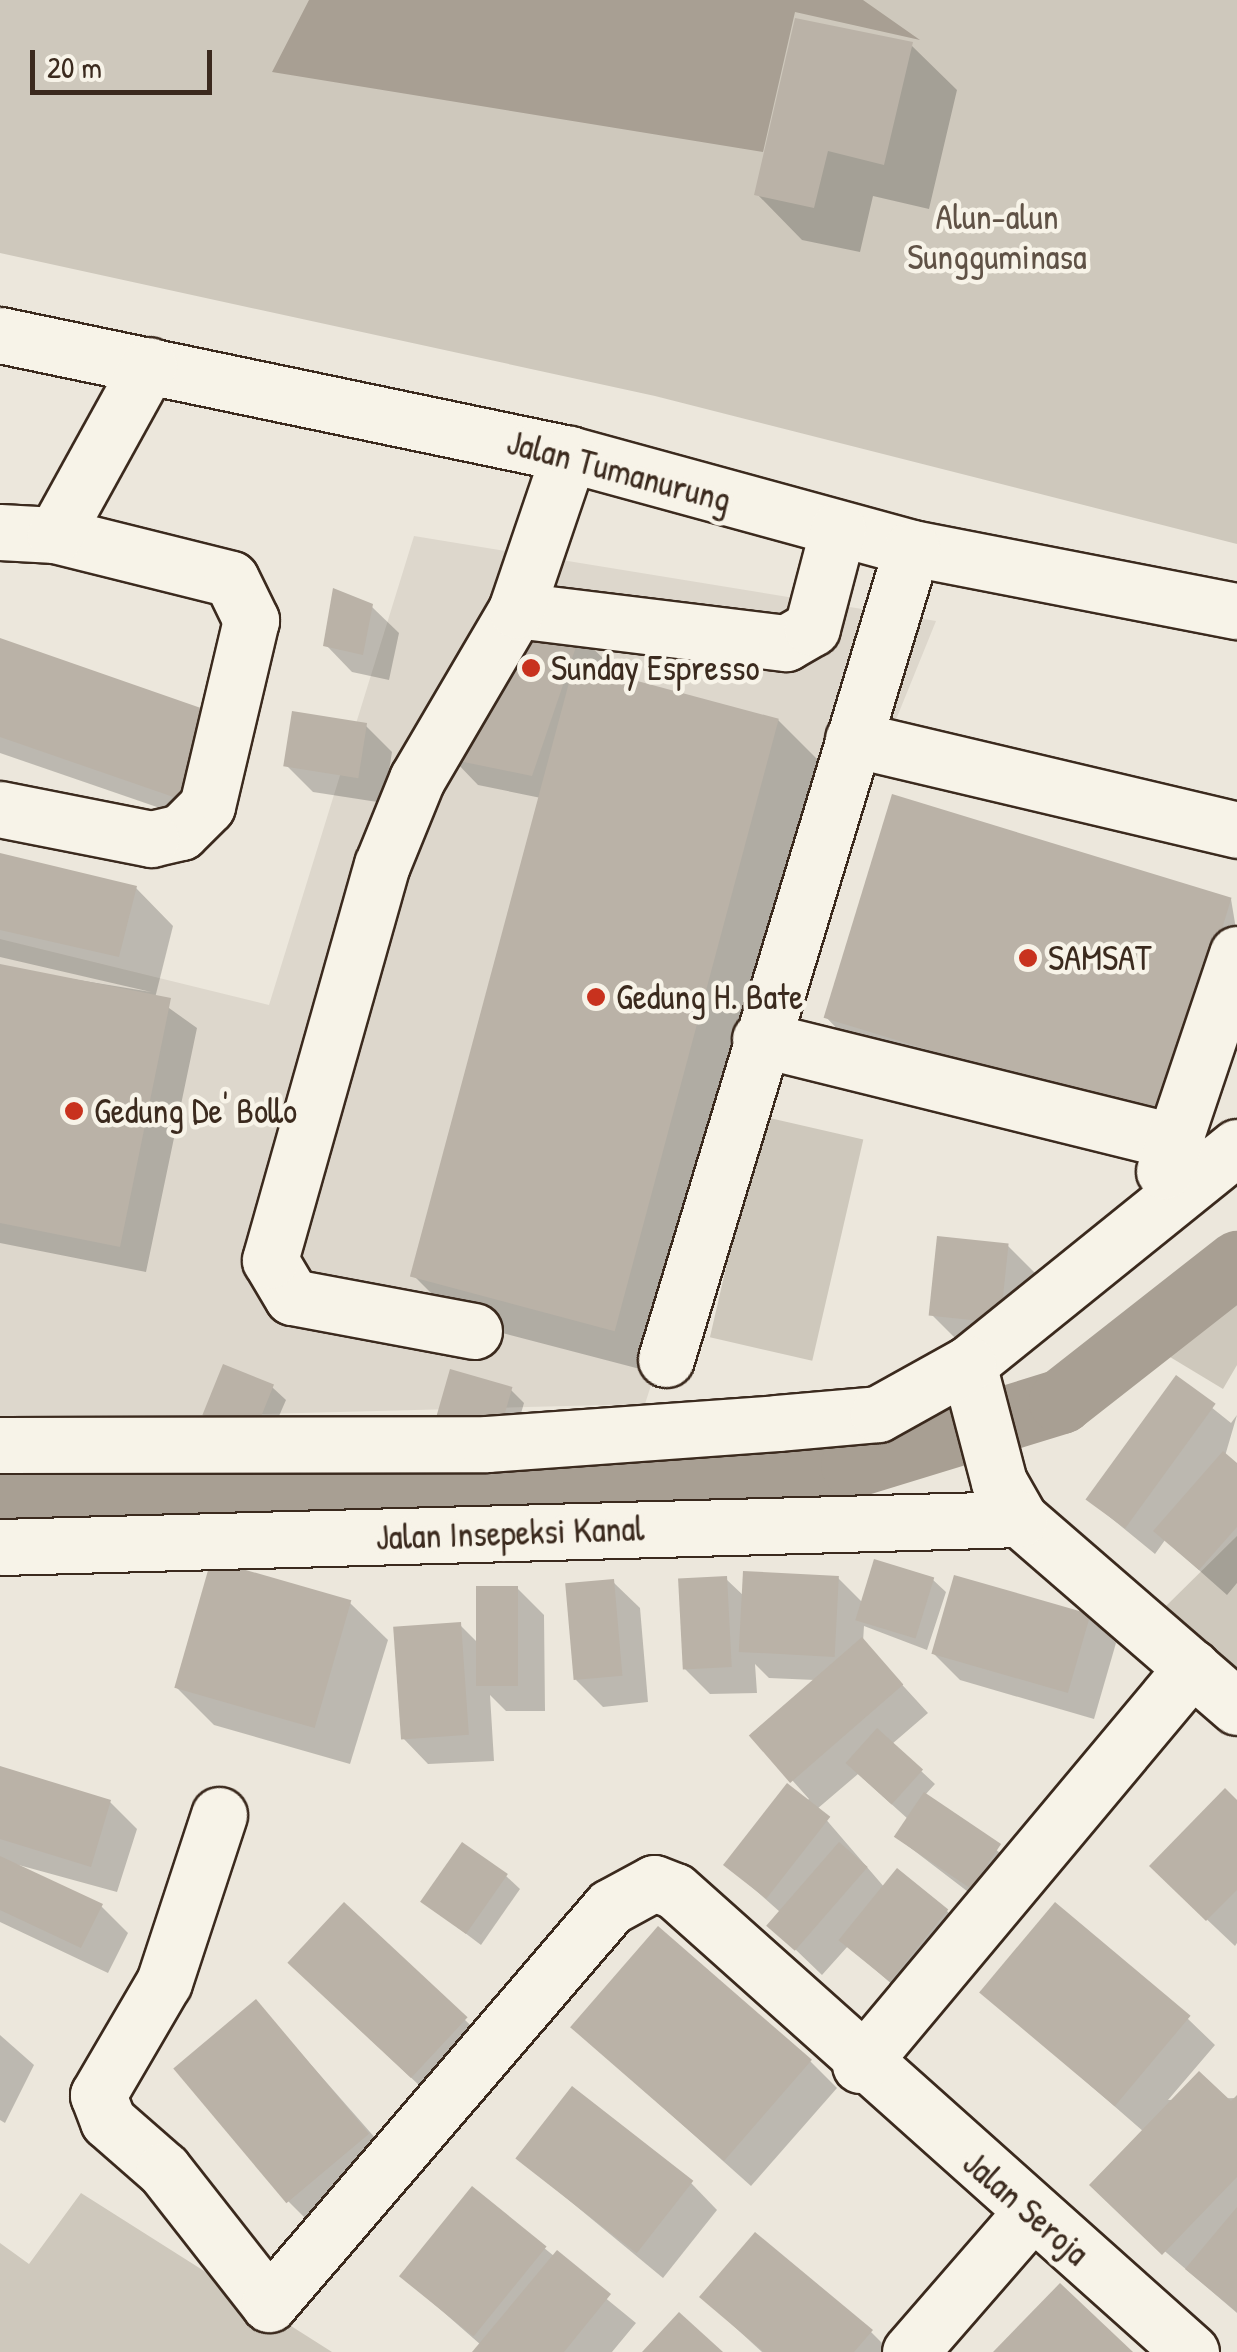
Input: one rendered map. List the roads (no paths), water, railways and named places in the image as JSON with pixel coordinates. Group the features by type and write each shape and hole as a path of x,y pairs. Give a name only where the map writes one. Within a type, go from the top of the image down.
{"street":[{"name":"Jalan Tumanurung","path":"0,335 569,454 912,548 1237,611"},
{"path":"55,534 149,364"},
{"path":"474,1331 292,1297 275,1282 270,1260 382,865 417,779 516,610 569,454"},
{"path":"516,610 786,643 812,628 838,529"},
{"path":"0,532 55,534 230,579 250,604 250,640 207,806 181,832 151,840 0,808"},
{"path":"666,1359 912,548"},
{"path":"853,740 1237,830"},
{"path":"760,1039 1171,1156 1237,954"},
{"path":"0,1444 487,1444 878,1414 971,1380 1237,1147"},
{"path":"971,1380 1009,1500 1237,1706"},
{"name":"Jalan Insepeksi Kanal","path":"0,1548 1009,1500"},
{"path":"860,2065 1192,1668"},
{"name":"Jalan Seroja","path":"219,1815 164,1982 98,2095 108,2122 164,2170 269,2304 632,1887 675,1891 860,2065 1191,2352"},
{"path":"910,2352 1031,2213"}],"waterway":[{"path":"0,1489 853,1465 1061,1401 1237,1263"}],"place":[{"name":"Sunday Espresso","path":"531,668"},
{"name":"SAMSAT","path":"1028,958"},
{"name":"Gedung H. Bate","path":"596,997"},
{"name":"Gedung De' Bollo","path":"74,1111"}],"park label":[{"name":"Alun-alun Sungguminasa","path":"997,237"}]}
